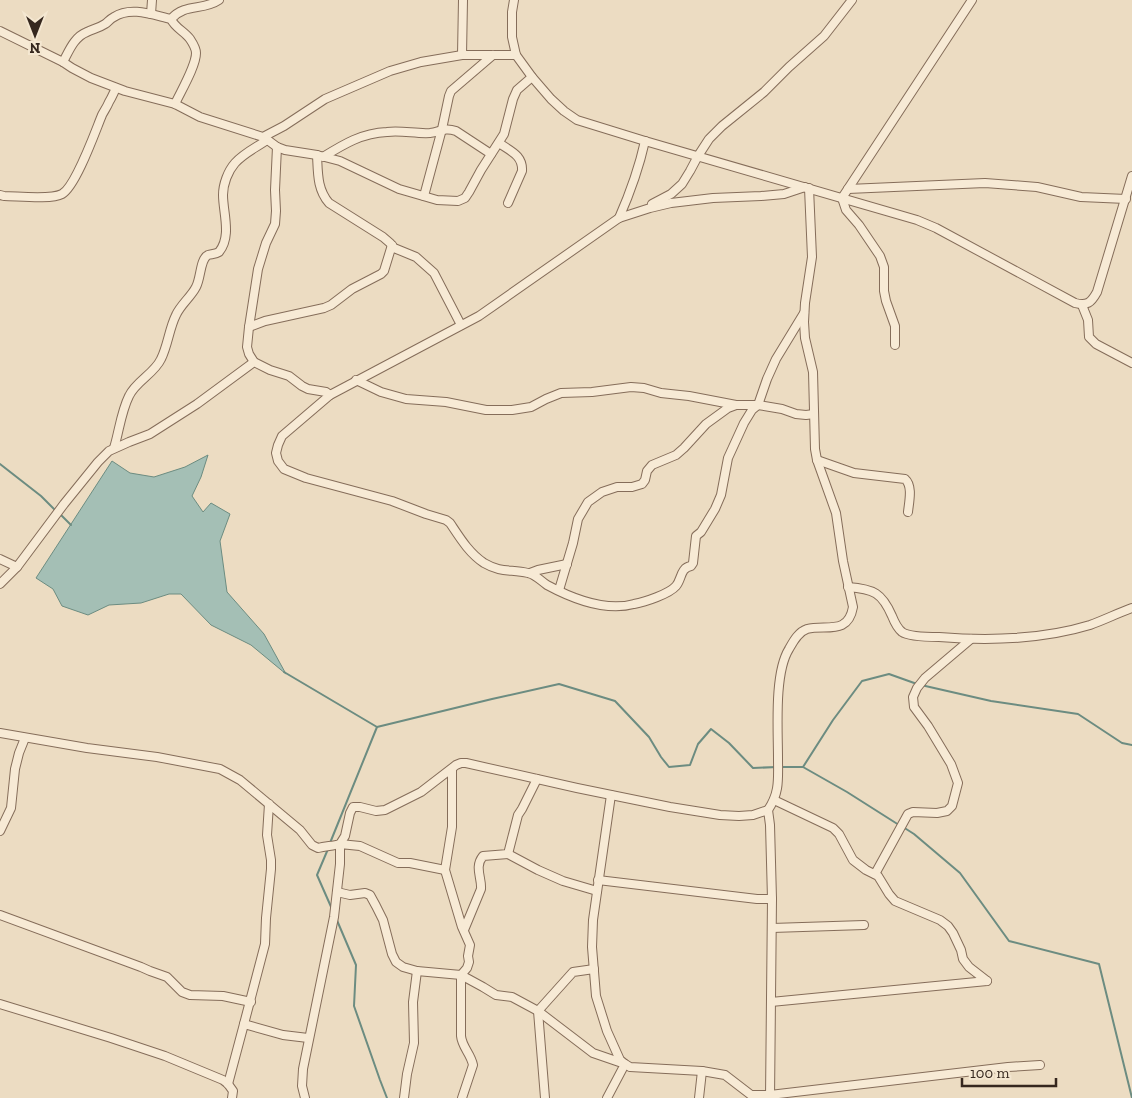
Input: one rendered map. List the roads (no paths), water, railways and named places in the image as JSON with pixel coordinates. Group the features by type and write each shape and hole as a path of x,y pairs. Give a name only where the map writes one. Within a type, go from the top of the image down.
{"street":[{"path":"151,14 152,0"},
{"path":"171,20 185,8 213,4 219,0"},
{"path":"462,55 463,0"},
{"path":"514,0 512,37 516,55 532,77 564,111 577,120 917,220 936,228 1075,303 1082,305 1094,299 1131,180"},
{"path":"566,564 530,573 496,569 483,562 470,551 446,520 392,501 306,478 284,469 278,461 276,453 278,444 282,436 330,395 478,316 619,218 671,194 682,184 709,139 764,92 824,36 852,0"},
{"path":"842,198 972,0"},
{"path":"63,62 79,36 106,24 113,17 120,14 134,12 151,14 171,20 192,41 196,52 193,66 175,104"},
{"path":"0,31 116,88 175,104 200,117 265,138 277,147 285,150 320,156 347,164 399,189 437,200 458,201 465,198 504,134 517,90 532,77"},
{"path":"114,448 129,395 161,360 176,313 196,287 204,259 219,252 223,246 226,233 223,192 227,175 235,163 265,138 325,99 390,71 421,62 462,55 516,55"},
{"path":"424,196 451,91 493,55"},
{"path":"0,195 54,197 63,194 80,168 103,113 116,88"},
{"path":"320,156 358,137 387,132 431,133 450,129 491,154"},
{"path":"619,218 632,186 645,141"},
{"path":"499,143 521,160 522,166 522,172 508,203"},
{"path":"277,147 275,224 266,243 258,269 247,346 254,362 289,376 302,386 326,392 330,395"},
{"path":"320,156 319,185 329,203 383,237 394,248 416,257 434,273 461,326"},
{"path":"848,189 985,183 1037,187 1081,197 1126,199"},
{"path":"634,212 671,203 713,198 784,194 807,187"},
{"path":"770,1097 772,898 768,810 777,793 778,784 781,669 796,637 806,629 835,628 845,623 852,615 853,607 843,561 836,512 817,460 815,449 813,372 805,338 804,313 812,257 807,187"},
{"path":"842,198 846,210 859,225 880,256 884,267 884,291 895,326 895,345"},
{"path":"249,327 265,321 331,305 352,289 381,274 384,271 392,246"},
{"path":"1082,305 1088,320 1090,338 1096,344 1132,363"},
{"path":"530,573 546,584 586,602 619,607 635,604 674,588 683,570 693,563 696,536 701,532 721,495 728,458 744,423 752,410 758,405 776,359 804,313"},
{"path":"0,584 18,568 64,504 109,451 150,434 197,404 254,362"},
{"path":"356,380 381,392 406,399 446,402 486,410 512,410 531,407 561,393 592,392 631,387 736,405 758,405 782,409 796,414 814,414"},
{"path":"559,590 578,519 588,502 602,492 642,484 652,465 676,454 706,424 728,408 736,405"},
{"path":"817,460 854,473 905,479 909,485 908,512"},
{"path":"0,559 18,568"},
{"path":"848,587 879,595 884,600 894,621 902,632 919,636 971,639 1019,638 1048,634 1090,624 1132,608"},
{"path":"875,874 908,814 913,812 947,811 952,806 958,783 950,764 928,726 914,707 913,697 925,678 971,639"},
{"path":"0,733 87,748 157,757 220,769 240,780 300,830 312,845 318,848 340,844 360,846 398,863 445,870"},
{"path":"0,831 12,808 15,769 25,738"},
{"path":"305,1098 302,1086 303,1069 334,916 340,864 340,844 345,836 350,812 353,807 376,811 385,810 421,792 456,766 466,763 611,795 720,815 746,816 768,810"},
{"path":"452,770 452,827 445,870 470,945 469,962 461,975 461,1042 472,1060 472,1066 462,1098"},
{"path":"508,854 518,815 537,779"},
{"path":"611,795 598,880 592,947 596,996 620,1060 625,1064 630,1067 702,1071 725,1075 751,1095 770,1097 1040,1064"},
{"path":"771,1002 987,980 969,967 963,959 961,950 948,926 895,901 875,874 853,860 839,834 833,828 774,800"},
{"path":"228,1084 265,944 271,869 267,835 269,804"},
{"path":"464,930 481,889 482,885 478,867 483,856 508,854 563,881 597,891"},
{"path":"598,880 757,899 772,898"},
{"path":"337,892 350,895 366,893 370,895 383,920 392,954 396,962 403,967 417,971 461,975 496,995 512,997 538,1011 593,1053 625,1064"},
{"path":"0,915 167,977 182,992 190,995 222,996 251,1002"},
{"path":"772,928 864,925"},
{"path":"546,1098 538,1011 573,972 594,968"},
{"path":"404,1098 414,1043 413,1002 417,971"},
{"path":"0,1004 165,1056 223,1080 233,1091 232,1098"},
{"path":"244,1024 283,1035 308,1038"},
{"path":"607,1098 625,1064"},
{"path":"699,1098 702,1071"}],"waterway":[{"path":"0,464 41,496 56,511"},
{"path":"60,514 71,525"},
{"path":"284,672 377,727 559,684 615,701 649,737 669,767 690,765 698,744 711,729 729,743 753,768 777,767"},
{"path":"782,767 803,767 833,720 862,681 889,674 917,684"},
{"path":"921,685 991,701 1078,714 1122,743 1132,745"},
{"path":"330,843 377,727"},
{"path":"803,767 899,825"},
{"path":"903,827 960,873 1009,941 1099,964 1132,1098"},
{"path":"328,849 317,875 332,909"},
{"path":"336,918 356,965 354,1006 387,1098"}]}
